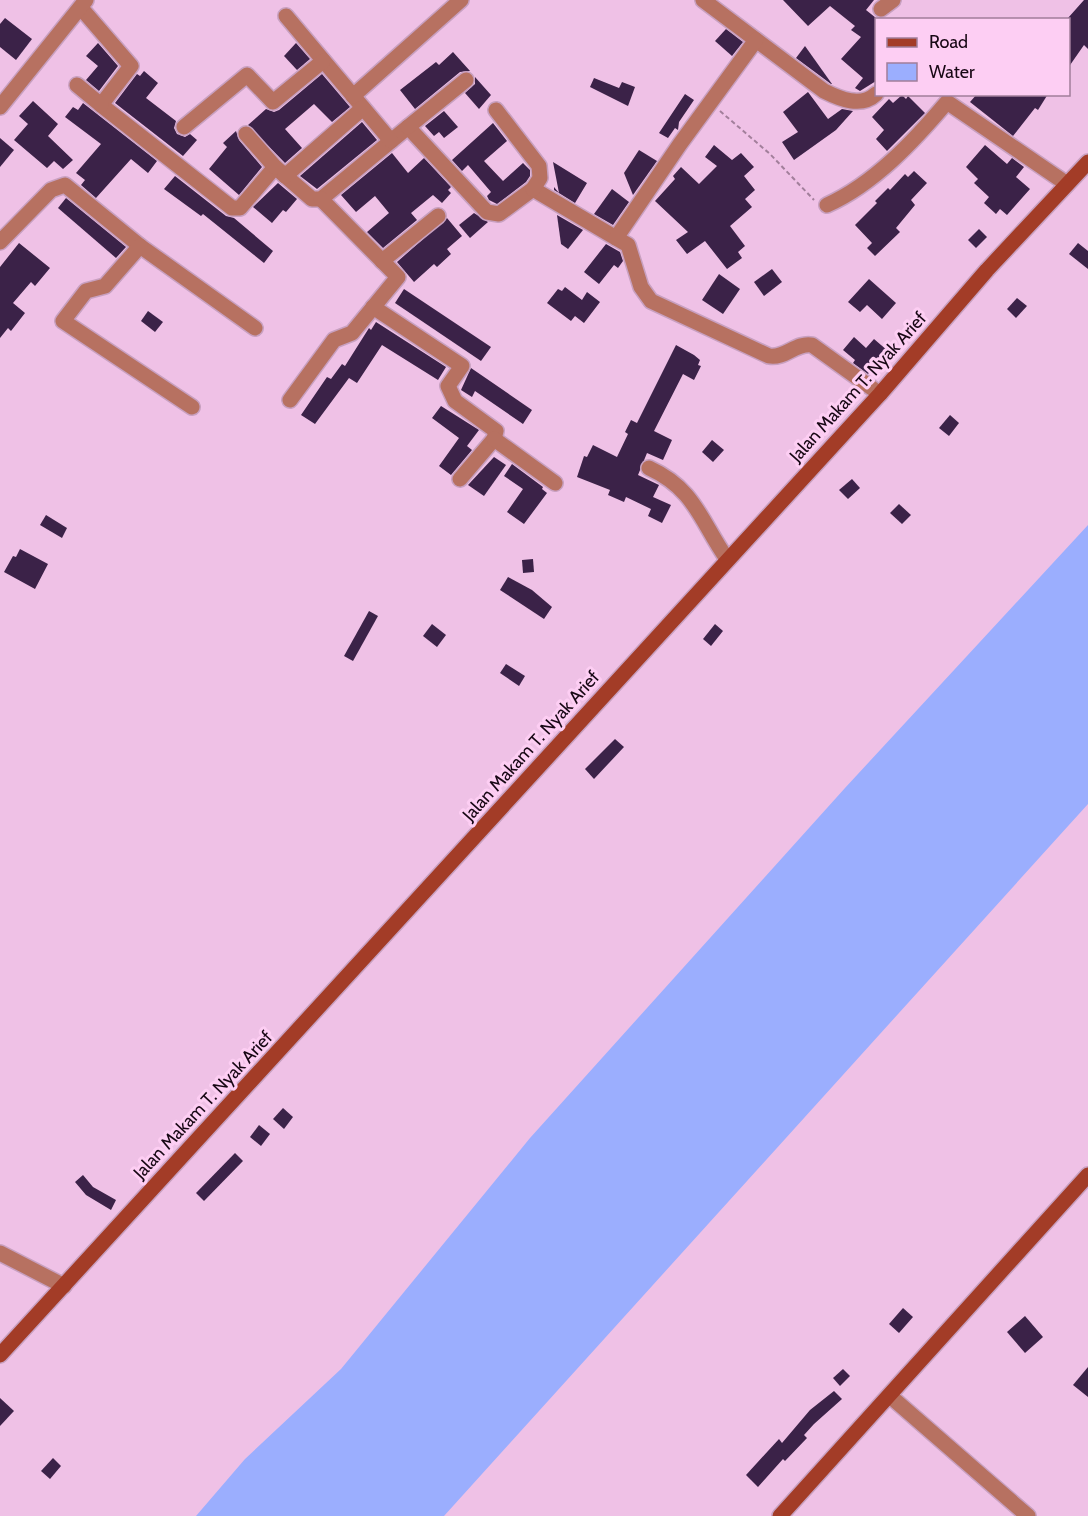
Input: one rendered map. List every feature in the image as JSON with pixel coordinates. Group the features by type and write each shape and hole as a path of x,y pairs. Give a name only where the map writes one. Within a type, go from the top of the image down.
{"street":[{"path":"353,96 460,0"},
{"path":"703,0 824,91 843,100 861,102 875,95"},
{"path":"0,107 84,4 131,66 101,105"},
{"path":"286,16 391,141"},
{"path":"616,238 680,144 712,104 756,40"},
{"path":"184,127 247,75 273,102 323,61"},
{"path":"246,135 280,172 312,200 321,199 466,80"},
{"path":"77,85 232,208 240,208 280,172 363,108"},
{"path":"827,205 850,195 911,142 941,98 1067,184"},
{"path":"408,127 487,212 499,214 533,189 540,178 539,166 496,110"},
{"name":"Jalan Makam T. Nyak Arief","path":"0,1355 880,394 987,270 1088,162"},
{"path":"0,242 51,190 65,185 140,246 255,328"},
{"path":"533,189 628,245 641,287 658,306 769,356 782,356 801,345 812,345 880,394"},
{"path":"290,400 334,340 352,333 398,277 321,199"},
{"path":"382,261 438,216"},
{"path":"140,246 105,286 86,291 63,321 192,407"},
{"path":"373,307 462,366 448,386 455,401 496,431 494,440 460,479"},
{"path":"494,440 555,483"},
{"path":"649,468 670,478 684,489 727,559"},
{"path":"780,1516 896,1402 1088,1175"},
{"path":"0,1253 64,1286"},
{"path":"896,1402 1028,1516"}],"path":[{"path":"712,104 770,154 816,203 827,205"}],"water":[{"path":"1088,525 1088,804 444,1516 196,1516 245,1459 341,1369 530,1138 845,788"}],"building":[{"path":"783,0 874,0 866,10 876,18 875,82 860,91 855,88 863,78 841,59 861,37 851,30 855,26 830,6 808,26"},
{"path":"1084,0 1088,0 1088,49 1084,45 1070,65 1070,18 1068,18"},
{"path":"5,18 32,39 16,60 0,47 0,24"},
{"path":"726,29 743,42 732,56 715,41"},
{"path":"98,43 118,66 99,91 86,80 98,66 86,56"},
{"path":"296,43 310,59 297,70 284,56"},
{"path":"805,46 832,84 796,58"},
{"path":"453,52 470,71 460,72 415,109 400,90 436,62 439,65"},
{"path":"144,71 158,83 146,98 176,121 174,128 177,134 185,137 190,134 197,140 183,156 115,103 137,74 140,76"},
{"path":"322,74 350,107 332,122 314,104 285,129 302,148 285,163 248,125 266,109 274,112 279,110"},
{"path":"475,77 491,95 479,109 465,93 475,84"},
{"path":"594,78 619,88 622,82 635,87 628,106 590,87"},
{"path":"808,92 828,119 842,109 853,111 836,130 794,160 782,142 798,132 783,112"},
{"path":"685,94 694,100 679,122 678,130 675,128 668,138 659,133"},
{"path":"901,96 906,99 908,96 925,113 887,151 876,139 884,130 872,117 889,99 893,103"},
{"path":"975,96 1047,96 1038,110 1035,108 1013,136 970,102"},
{"path":"33,101 58,124 48,136 73,160 63,169 54,161 47,168 14,140 28,124 19,116"},
{"path":"83,103 157,161 148,173 131,159 96,198 81,185 85,180 76,173 101,144 65,117 73,107 78,110"},
{"path":"444,111 458,127 444,138 439,132 434,136 425,126"},
{"path":"362,122 377,140 317,189 300,176"},
{"path":"493,123 507,141 484,161 503,181 523,163 530,170 530,176 526,182 497,204 489,200 487,196 491,192 468,165 462,171 452,160"},
{"path":"236,131 239,140 262,167 239,195 209,169 227,147 223,143"},
{"path":"0,138 14,150 0,167"},
{"path":"714,145 732,160 741,153 754,167 744,176 755,190 745,199 752,207 730,226 745,246 738,252 742,258 727,269 705,241 687,254 676,240 688,232 655,201 675,179 673,176 681,167 699,184 717,166 705,157"},
{"path":"985,145 1007,164 1012,158 1024,167 1016,177 1030,189 1007,215 1000,209 996,214 984,203 989,197 974,183 978,179 966,167"},
{"path":"639,150 657,161 633,195 624,173"},
{"path":"392,153 408,173 424,158 451,187 448,190 451,193 442,203 433,195 411,213 417,220 383,248 367,232 389,213 375,196 356,212 341,195"},
{"path":"553,162 587,183 575,203 554,190 554,187 559,193"},
{"path":"914,171 927,183 911,200 915,205 896,228 900,232 875,256 867,248 872,243 855,225 888,188 890,190 905,174 908,177"},
{"path":"175,176 226,216 234,218 273,251 264,263 203,214 201,216 164,189"},
{"path":"278,183 297,199 272,223 253,207"},
{"path":"612,189 629,202 613,225 594,214"},
{"path":"66,198 126,247 116,258 58,208"},
{"path":"474,213 488,222 470,238 459,225"},
{"path":"557,215 583,230 568,249 561,244"},
{"path":"447,218 462,236 447,249 451,254 437,267 434,264 414,282 397,262"},
{"path":"979,229 987,237 976,248 968,240"},
{"path":"19,243 50,268 35,286 31,282 13,303 25,313 11,331 8,328 0,338 0,267"},
{"path":"1078,243 1088,251 1088,269 1069,254"},
{"path":"606,244 620,252 623,261 618,268 614,265 599,284 584,272"},
{"path":"772,269 782,282 764,296 754,282"},
{"path":"719,274 740,289 723,314 702,300"},
{"path":"869,279 896,303 882,319 867,305 860,312 848,302"},
{"path":"565,287 582,300 587,292 600,302 584,323 575,316 571,321 547,303 558,289 562,291"},
{"path":"404,289 491,347 481,361 395,303"},
{"path":"1017,298 1027,306 1016,318 1007,309"},
{"path":"148,311 163,322 155,332 141,321"},
{"path":"376,322 446,367 438,380 382,345 357,383 349,378 315,424 301,415 327,377 331,379 342,364 345,366 369,328 371,330"},
{"path":"854,337 866,348 874,339 888,351 868,374 853,363 855,360 843,350"},
{"path":"676,345 700,360 698,365 701,366 694,380 683,374 654,431 672,440 663,460 647,453 638,475 659,485 653,497 671,505 662,523 648,516 651,509 626,497 624,502 608,495 610,490 577,477 584,456 587,457 593,445 617,457 628,434 625,432 631,420 637,423"},
{"path":"471,368 532,410 523,424 475,391 472,397 461,390"},
{"path":"441,406 479,430 467,446 472,450 451,475 439,466 459,438 432,418"},
{"path":"950,415 959,423 949,436 939,428"},
{"path":"712,440 724,450 713,462 702,452"},
{"path":"494,457 506,465 484,496 468,485"},
{"path":"512,464 543,487 542,489 547,493 524,524 507,512 523,489 504,476"},
{"path":"852,479 860,488 848,499 839,490"},
{"path":"899,504 911,515 902,524 890,513"},
{"path":"46,515 67,528 62,538 40,525"},
{"path":"20,549 48,564 35,589 4,572"},
{"path":"533,559 534,572 523,573 522,560"},
{"path":"508,577 532,590 552,607 544,619 500,590"},
{"path":"369,611 378,616 353,661 344,656"},
{"path":"432,624 446,635 437,647 423,636"},
{"path":"715,624 723,631 711,646 703,639"},
{"path":"506,664 525,676 519,686 500,673"},
{"path":"615,739 624,747 594,779 585,769"},
{"path":"283,1108 293,1117 284,1129 273,1119"},
{"path":"259,1125 270,1134 261,1146 250,1137"},
{"path":"235,1153 243,1161 204,1201 196,1193"},
{"path":"83,1175 93,1187 116,1200 111,1210 86,1195 75,1182"},
{"path":"903,1308 913,1317 899,1333 889,1324"},
{"path":"1025,1316 1043,1337 1025,1353 1007,1332"},
{"path":"1088,1367 1088,1397 1073,1385"},
{"path":"843,1369 850,1376 840,1386 833,1378"},
{"path":"834,1391 842,1399 814,1424 804,1435 807,1438 785,1461 783,1459 758,1487 746,1475 779,1439 782,1443 810,1410"},
{"path":"0,1398 14,1411 0,1426"},
{"path":"53,1458 61,1466 50,1479 41,1471"}]}
